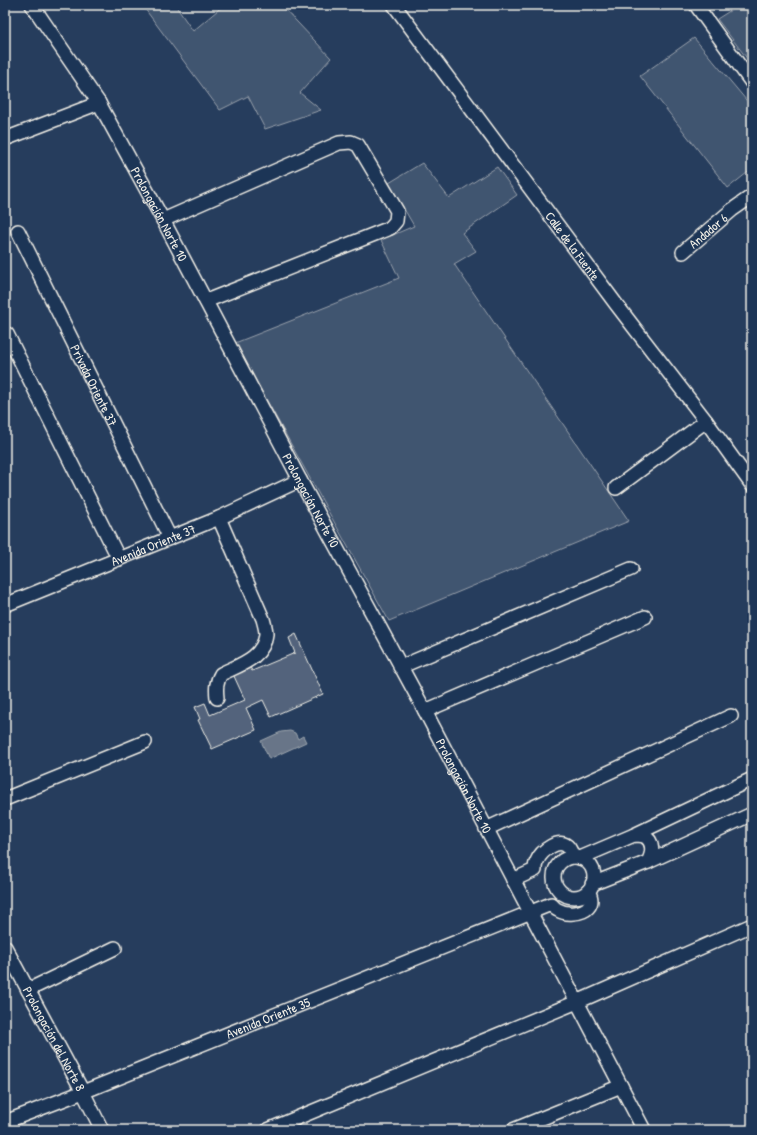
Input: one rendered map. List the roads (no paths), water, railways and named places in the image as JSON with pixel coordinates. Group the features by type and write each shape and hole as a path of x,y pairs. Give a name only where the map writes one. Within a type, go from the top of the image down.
{"street":[{"name":"Prolongación Norte 10","path":"32,5 99,104 163,220 300,480 425,711 644,1130"},
{"name":"Calle de la Fuente","path":"394,5 616,304 706,421 752,485"},
{"path":"696,5 752,83"},
{"path":"5,139 99,104"},
{"path":"163,220 339,143 351,142 358,145 397,211 396,221 390,228 206,301"},
{"name":"Andador 6","path":"683,252 732,210 752,196"},
{"name":"Privada Oriente 37","path":"18,231 170,538"},
{"path":"7,334 119,559"},
{"path":"616,488 706,421"},
{"name":"Avenida Oriente 37","path":"5,605 219,518 300,480"},
{"path":"217,698 216,685 218,678 222,674 252,659 264,644 266,633 263,618 219,518"},
{"path":"400,667 631,569"},
{"path":"425,711 645,617"},
{"path":"486,829 731,716"},
{"path":"5,799 145,742"},
{"path":"752,779 634,835 577,857 566,858 556,868 554,873 556,885 565,894 571,896 583,894 590,888 752,814"},
{"path":"634,835 643,836 650,843 652,855 648,862"},
{"path":"513,880 535,870 536,862 541,854 556,844 562,843 566,845 577,857 586,861 591,866 593,872 590,888"},
{"name":"Avenida Oriente 35","path":"5,1122 551,904 557,910 566,913 583,911 591,904 590,888"},
{"path":"268,1130 577,1002 752,925"},
{"name":"Prolongación del Norte 8","path":"5,947 102,1130"},
{"path":"28,990 115,948"},
{"path":"513,1130 621,1086"}]}
